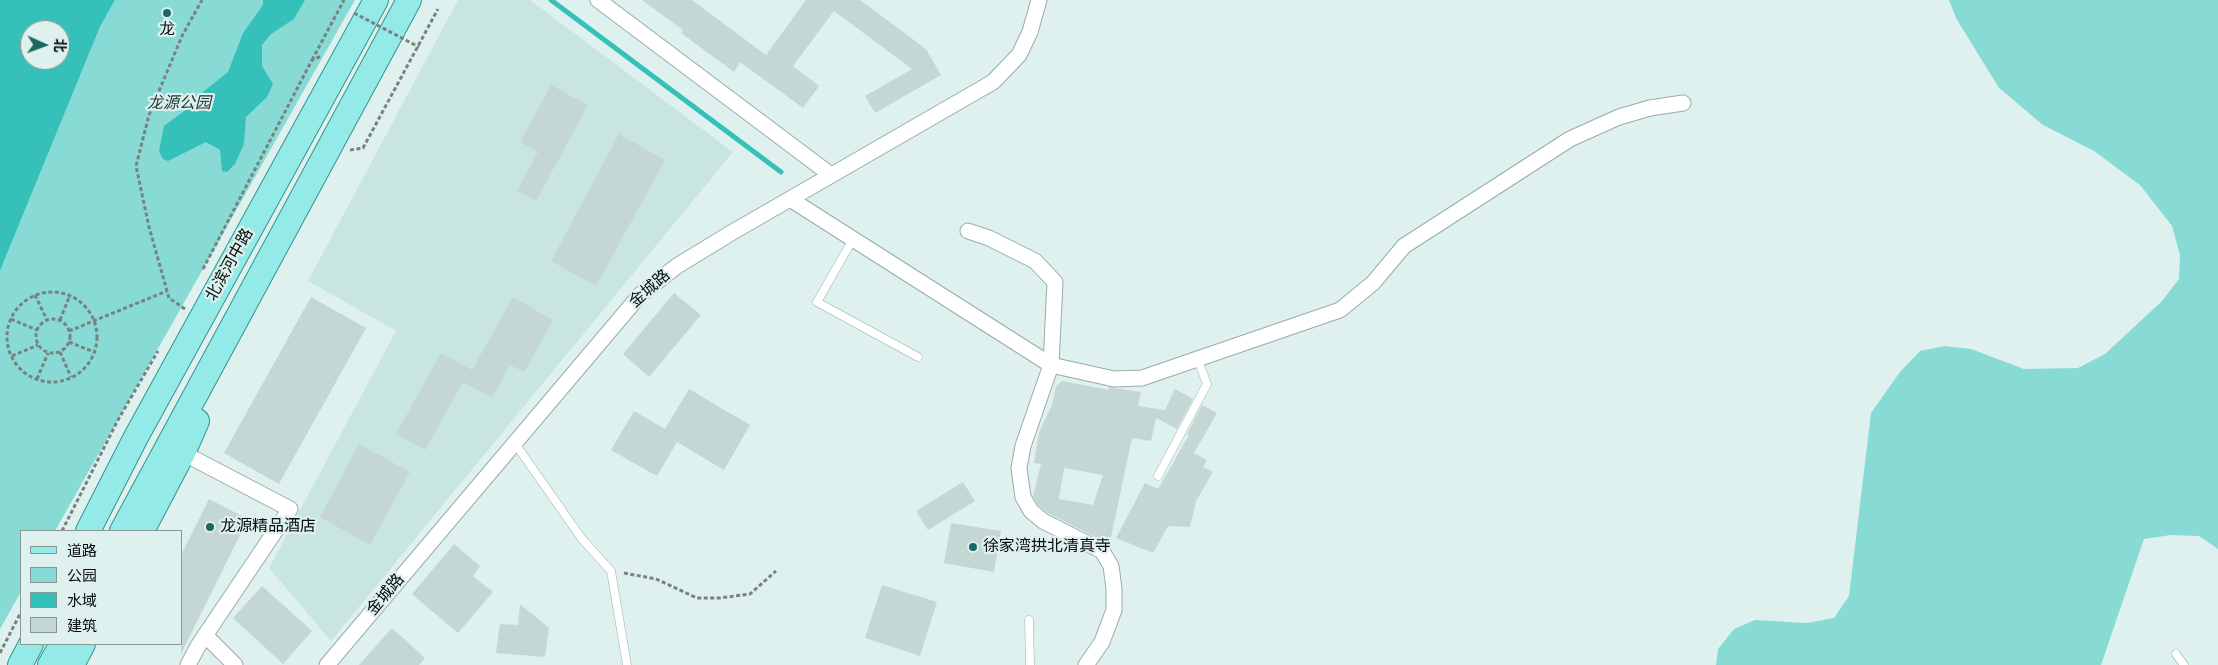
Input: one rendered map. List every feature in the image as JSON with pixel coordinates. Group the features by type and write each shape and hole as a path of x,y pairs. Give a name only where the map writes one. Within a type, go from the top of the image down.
{"main road":[{"name":"北滨河中路","path":"89,530 136,437 187,314 376,0"},
{"name":"北滨河中路","path":"123,530 409,0"},
{"path":"143,530 183,453 276,244"},
{"path":"20,665 30,645"},
{"path":"50,665 61,645"},
{"path":"72,665 82,645"}],"street":[{"path":"598,0 831,176"},
{"name":"金城路","path":"326,665 640,295 677,266 993,82 1019,55 1030,32 1039,0"},
{"path":"790,199 1051,365 1114,379 1142,378 1340,310 1373,283 1404,246 1570,139 1619,117 1650,108 1683,103"},
{"path":"968,231 989,238 1035,261 1055,282 1051,365 1022,446 1019,468 1023,497 1031,510 1043,521 1102,551 1111,566 1114,610 1102,642 1086,665"},
{"path":"183,453 290,509 205,635 188,665"},
{"path":"205,635 235,665"}],"lane":[{"path":"853,239 817,302 918,357"},
{"path":"1158,476 1207,384 1198,360"},
{"path":"514,442 582,539 611,571 627,665"},
{"path":"1029,620 1030,665"},
{"path":"2176,654 2184,665"}],"path":[{"path":"187,314 169,298 149,227 136,166 149,115 182,36 202,0"},
{"path":"202,272 344,0"},
{"path":"363,148 419,47 438,8"},
{"path":"354,13 419,47"},
{"path":"312,60 326,55"},
{"path":"53,291 70,295 85,305 94,320 97,337 94,352 84,370 71,378 52,382 37,379 20,369 12,356 7,336 11,319 21,304 35,295 53,291"},
{"path":"69,331 167,291"},
{"path":"35,295 46,320"},
{"path":"60,320 70,295"},
{"path":"187,314 188,299"},
{"path":"11,319 37,330"},
{"path":"46,320 60,320 69,331 69,342 60,352 48,353 38,344 37,330 46,320"},
{"path":"69,342 94,352"},
{"path":"63,530 118,420 163,342"},
{"path":"12,356 38,344"},
{"path":"60,352 71,378"},
{"path":"37,379 48,353"},
{"path":"611,571 656,579 697,598 720,598 750,594 776,571"},
{"path":"0,653 20,614"}],"shaded area":[{"path":"458,0 530,0 733,152 331,641 269,568 396,331 308,281"}],"green space":[{"name":"龙源公园","path":"115,0 355,0 56,530 20,530 20,594 0,629 0,271 100,27"},
{"path":"1949,0 2218,0 2218,549 2199,536 2171,535 2144,539 2101,665 1716,665 1718,649 1734,629 1755,620 1807,623 1834,618 1849,596 1871,413 1900,372 1920,351 1945,346 1971,349 2024,369 2078,368 2105,354 2162,301 2179,279 2180,255 2172,226 2140,185 2094,151 2043,125 1999,88 1956,18"}],"water":[{"path":"0,0 115,0 100,27 0,271"},
{"path":"263,0 305,0 294,19 271,34 262,45 262,66 273,84 267,97 246,117 244,144 235,164 227,172 222,171 220,150 206,142 168,161 163,159 159,151 164,126 195,103 203,92 228,72 243,33 263,5"}],"building":[{"path":"642,0 692,0 766,55 806,0 860,0 926,49 941,75 875,113 865,96 912,69 834,11 793,66 819,86 803,108 740,62 734,72 681,33 683,30"},
{"path":"551,85 588,105 536,201 517,191 538,152 520,142"},
{"path":"619,134 665,160 596,286 551,261"},
{"path":"674,293 701,315 649,377 623,354"},
{"path":"311,297 366,328 279,484 224,453"},
{"path":"513,297 553,320 524,372 510,365 492,398 463,382 425,450 396,434 441,353 472,370"},
{"path":"1062,381 1109,390 1108,387 1141,392 1138,406 1165,410 1175,389 1193,399 1177,429 1156,418 1151,441 1132,438 1111,537 1107,543 1048,513 1038,505 1033,496 1041,464 1034,463 1039,432 1052,405 1056,386","holes":["1064,468 1103,475 1093,505 1059,499"]},
{"path":"689,389 750,425 724,470 677,442 657,476 611,450 634,411 665,429"},
{"path":"1202,405 1217,413 1194,453 1207,460 1203,467 1213,472 1196,501 1190,527 1168,526 1153,553 1116,538 1145,483 1158,489 1189,435 1187,434"},
{"path":"359,444 410,472 370,545 320,517"},
{"path":"963,482 975,501 928,530 916,511"},
{"path":"209,499 248,519 181,654 182,645 182,553"},
{"name":"徐家湾拱北清真寺","path":"951,523 1001,531 994,572 944,563"},
{"path":"454,544 480,566 473,576 493,592 458,633 412,594"},
{"path":"882,585 937,602 920,656 865,638"},
{"path":"262,586 312,631 283,664 233,618"},
{"path":"520,604 549,628 545,657 496,653 500,624 518,625"},
{"path":"392,628 425,658 419,665 359,665"}],"waterway":[{"path":"551,0 781,172"}],"place":[{"name":"龙","path":"167,13"},
{"name":"龙源精品酒店","path":"210,527"},
{"name":"徐家湾拱北清真寺","path":"973,547"}]}
